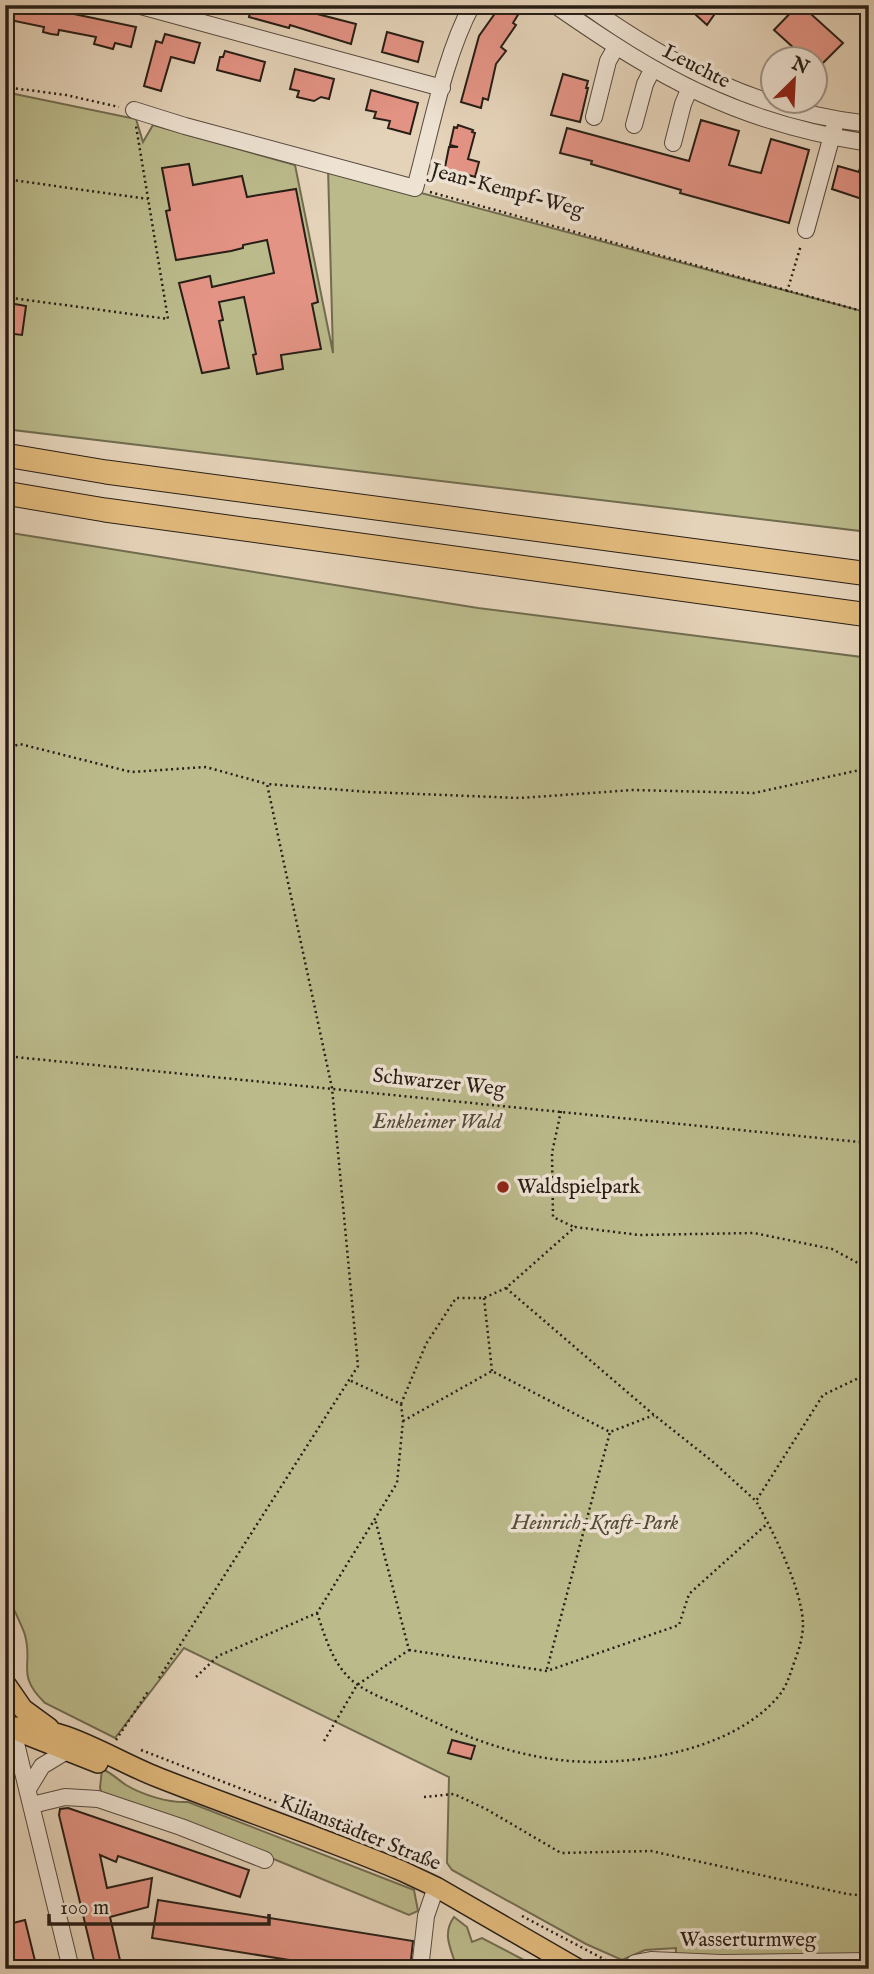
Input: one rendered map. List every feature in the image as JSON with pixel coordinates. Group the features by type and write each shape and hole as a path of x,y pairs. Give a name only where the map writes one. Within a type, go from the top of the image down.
{"highway":[{"path":"5,455 120,474 869,573"},
{"path":"5,493 105,510 869,615"}],"main road":[{"path":"5,1683 23,1709 55,1732"},
{"path":"5,1698 9,1727 40,1728 55,1732"},
{"name":"Kilianstädter Straße","path":"9,1727 65,1752 114,1768 153,1776"},
{"name":"Kilianstädter Straße","path":"55,1732 153,1776 381,1862 436,1888 578,1969"}],"street":[{"path":"137,5 442,88"},
{"path":"415,188 442,88 461,29 472,5"},
{"name":"Leuchte","path":"555,5 616,47 689,90 768,121 869,143"},
{"name":"Leuchte","path":"586,5 640,42 714,82 759,99 836,119 869,124"},
{"path":"594,117 608,61 616,47"},
{"path":"634,125 645,84 653,70"},
{"path":"673,143 689,90"},
{"name":"Jean-Kempf-Weg","path":"134,110 415,188"},
{"path":"806,230 836,119"},
{"path":"9,1727 30,1797 71,1969"},
{"path":"30,1797 42,1766 65,1752"},
{"path":"30,1797 98,1799 181,1827 265,1860"},
{"path":"420,1969 426,1916 436,1888"},
{"name":"Wasserturmweg","path":"629,1969 635,1963 651,1960 721,1963 869,1961"}],"path":[{"path":"758,5 768,12"},
{"path":"863,29 869,26"},
{"path":"5,87 66,95 134,110 168,319 5,297"},
{"path":"5,179 148,199"},
{"name":"Jean-Kempf-Weg","path":"415,188 869,313"},
{"path":"787,292 806,230"},
{"path":"5,749 20,744 131,772 205,767 267,784 369,792 520,798 634,790 754,793 869,768"},
{"path":"159,1678 358,1366 332,1088 267,784"},
{"name":"Schwarzer Weg","path":"5,1056 869,1143"},
{"path":"561,1111 552,1153 553,1217 575,1227 639,1236 754,1233 832,1249 869,1269"},
{"path":"196,1677 218,1656 317,1613 397,1483 403,1421 401,1404 426,1344 456,1298 484,1297 506,1288 575,1227"},
{"path":"317,1613 331,1654 356,1685 456,1734 502,1748 562,1760 646,1758 671,1754 713,1740 751,1720 776,1700 786,1687 803,1627 800,1600 768,1523 756,1502 712,1461 506,1288"},
{"path":"484,1297 492,1371"},
{"path":"492,1371 610,1432 654,1415"},
{"path":"403,1421 492,1371"},
{"path":"756,1502 824,1395 869,1373"},
{"path":"349,1380 401,1404"},
{"path":"547,1671 610,1432"},
{"path":"375,1519 409,1650"},
{"path":"324,1741 356,1685 409,1650 547,1671 679,1625 689,1594 768,1523"},
{"path":"116,1740 149,1690"},
{"path":"142,1750 389,1845"},
{"path":"424,1797 454,1794 486,1809 561,1853 651,1851 847,1894 869,1896"}],"green space":[{"path":"5,92 136,119 143,142 153,125 295,165 333,353 328,168 869,313 869,532 5,429"},
{"name":"Enkheimer Wald","path":"5,532 478,608 869,658 869,1969 659,1969 675,1967 676,1948 645,1950 622,1960 586,1944 452,1870 447,1863 449,1777 184,1648 115,1738 45,1703 30,1684 27,1643 5,1587"},
{"path":"102,1769 126,1785 148,1795 164,1800 188,1802 414,1890 418,1911 409,1915 276,1860 102,1794"},
{"path":"454,1917 467,1927 472,1942 482,1938 541,1969 457,1969 448,1936"}],"building":[{"path":"31,5 136,27 131,47 115,43 113,49 94,44 96,37 59,30 58,35 51,34 43,32 44,27 5,19 5,9 30,10"},
{"path":"252,5 295,5 294,8 356,24 351,44 290,25 289,28 249,17"},
{"path":"501,5 524,5 513,23 516,25 501,47 506,51 496,64 488,100 483,98 481,108 461,102 479,36"},
{"path":"685,5 721,5 707,25"},
{"path":"801,5 843,43 828,58 828,46 792,46 774,30"},
{"path":"387,32 423,42 418,62 382,52"},
{"path":"165,34 200,43 194,63 171,57 161,91 144,86 156,41 162,43"},
{"path":"225,51 265,62 260,81 217,70 220,57 223,57"},
{"path":"295,69 334,79 329,99 321,97 314,101 297,97 299,91 290,89"},
{"path":"563,74 588,81 580,122 551,115"},
{"path":"371,90 418,103 410,134 388,128 390,121 374,118 376,112 366,110"},
{"path":"701,120 739,131 729,165 761,173 771,139 809,150 789,223 680,193 681,190 560,153 567,128 689,161"},
{"path":"458,125 475,133 468,159 479,162 475,177 465,174 462,182 443,177 449,147 458,147 450,145 454,127 457,128"},
{"path":"864,153 869,153 869,197 865,200 832,189 838,166 859,172"},
{"path":"189,164 193,185 242,176 247,197 296,189 318,302 312,304 321,349 281,355 283,369 257,374 253,355 256,354 244,297 219,302 223,320 219,321 229,368 202,373 179,283 210,276 212,287 274,273 267,240 243,245 243,248 231,251 176,260 166,211 170,210 162,168"},
{"path":"9,303 26,306 22,335 5,333"},
{"path":"452,1740 475,1746 471,1759 448,1753"},
{"path":"68,1808 249,1870 240,1897 118,1856 116,1862 100,1855 107,1888 152,1878 148,1907 110,1917 122,1969 96,1969 59,1815 60,1809"},
{"path":"158,1900 413,1941 410,1969 345,1969 152,1938"},
{"path":"25,1920 37,1969 10,1969 5,1951 5,1925"}],"place":[{"name":"Waldspielpark","path":"503,1187"}],"park label":[{"name":"Heinrich-Kraft-Park","path":"595,1523"}]}
